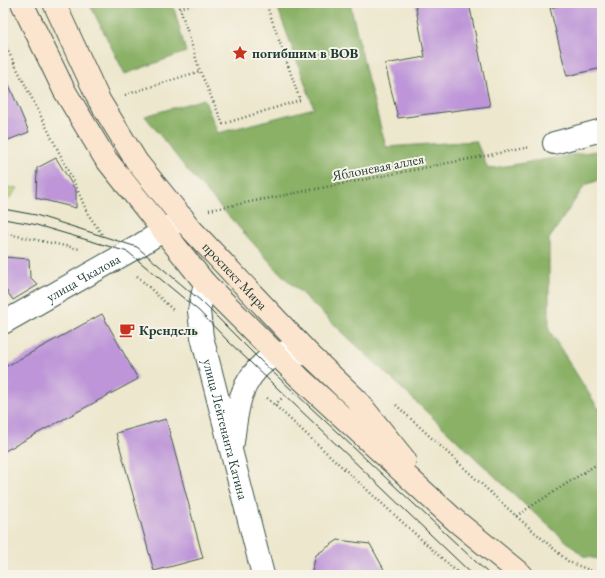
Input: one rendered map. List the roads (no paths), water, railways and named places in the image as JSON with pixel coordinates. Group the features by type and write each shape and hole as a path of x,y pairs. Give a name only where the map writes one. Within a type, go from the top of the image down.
{"main road":[{"name":"проспект Мира","path":"22,3 64,90 105,158 204,283 275,354 456,521"},
{"name":"проспект Мира","path":"54,3 99,100 137,162 183,218 310,355 356,399 456,521"},
{"path":"456,521 522,575"}],"street":[{"path":"554,142 602,130"},
{"name":"улица Чкалова","path":"3,323 183,218"},
{"name":"улица Лейтенанта Катина","path":"204,283 199,311 202,337 262,575"},
{"path":"231,452 238,402 248,380 257,369 275,354 291,352 310,355"}],"tram line":[{"path":"3,209 36,215 137,247 201,301 263,363 490,575"},
{"path":"3,219 33,224 128,252 199,311 228,341 473,575"}],"place":[{"name":"погибшим в ВОВ","path":"240,53"},
{"name":"Крендель","path":"127,330"}]}
